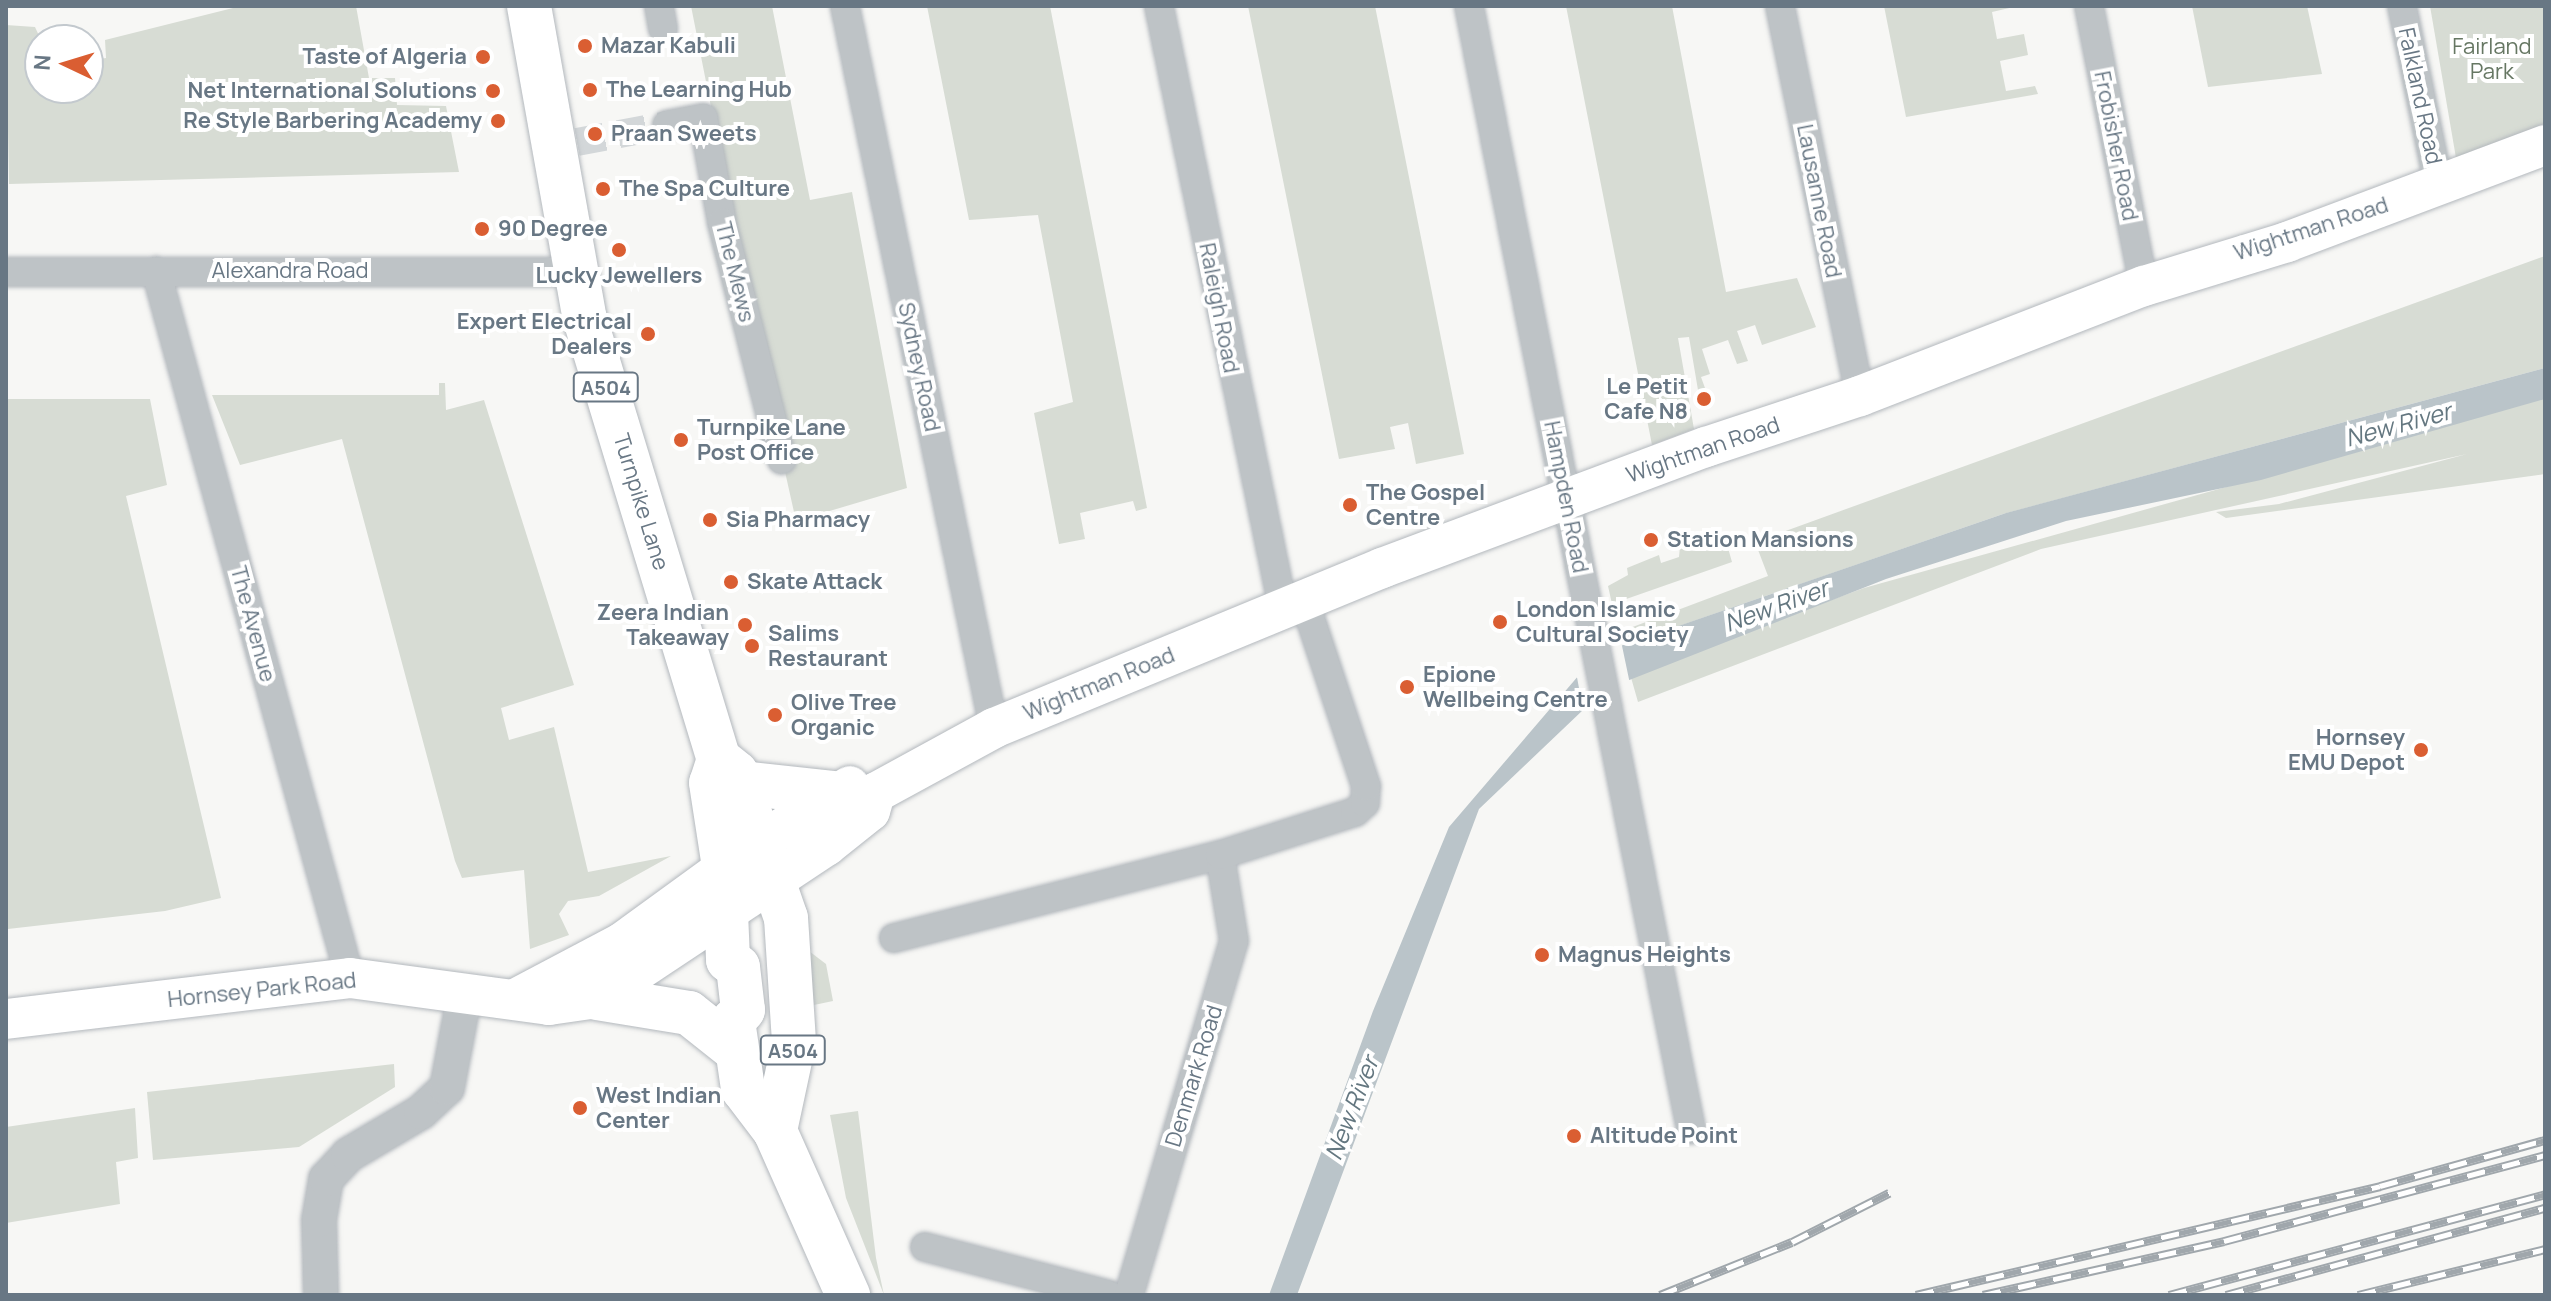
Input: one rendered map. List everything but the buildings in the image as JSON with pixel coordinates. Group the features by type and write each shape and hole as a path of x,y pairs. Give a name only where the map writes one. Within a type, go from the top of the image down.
{"main road":[{"name":"Turnpike Lane","path":"529,6 564,145 573,272 730,771 763,840 751,898 728,960 738,967 743,1010 733,1021 743,1089 764,1114 848,1295"},
{"name":"Wightman Road","path":"724,867 763,840 854,793 994,728 1294,604 1566,499 1860,396 2144,286 2248,250 2287,242 2545,145"},
{"name":"Turnpike Lane","path":"730,771 711,783 724,867 751,898 786,918 794,1042 764,1114"},
{"path":"730,771 854,793"},
{"name":"Wightman Road","path":"751,898 870,811 854,793"},
{"path":"517,998 623,942 724,867"},
{"name":"Hornsey Park Road","path":"6,1019 350,978 517,998 549,1005 597,998 751,898"},
{"name":"A504","path":"597,998 689,1013 737,1051"}],"street":[{"name":"Sydney Road","path":"845,6 994,728"},
{"name":"Raleigh Road","path":"1159,6 1294,604"},
{"name":"Hampden Road","path":"1469,6 1691,1129"},
{"name":"Lausanne Road","path":"1780,6 1860,396"},
{"name":"Frobisher Road","path":"2089,6 2144,286"},
{"name":"Falkland Road","path":"2402,6 2439,186"},
{"name":"The Mews","path":"667,125 703,118 722,223 782,460"},
{"name":"The Avenue","path":"156,271 350,978"},
{"name":"Alexandra Road","path":"6,272 573,272"},
{"path":"894,938 1220,855 1355,812 1365,803 1366,786 1294,604"},
{"name":"Denmark Road","path":"1129,1295 1234,941 1220,855"},
{"path":"321,1295 319,1220 326,1179 348,1155 438,1100 447,1088 465,993"},
{"path":"925,1247 1109,1295"}],"green space":[{"path":"241,6 356,6 369,78 395,78 397,105 446,106 459,172 9,184 6,25 24,26 24,104 104,104 105,40"},
{"path":"691,6 772,6 810,200 852,192 907,488 796,521 716,163 713,117"},
{"path":"927,6 1050,6 1147,508 1136,511 1133,501 1080,513 1085,539 1059,544 1034,413 1073,402 1038,215 969,220"},
{"path":"1248,6 1375,6 1464,454 1416,464 1408,423 1390,427 1395,449 1339,459"},
{"path":"1566,6 1672,6 1726,292 1797,278 1816,327 1762,345 1755,325 1737,331 1748,361 1737,364 1728,340 1702,349 1710,374 1701,377 1705,388 1698,390 1689,337 1678,338 1694,429 1652,445"},
{"path":"1884,6 2018,6 1992,12 1997,39 2024,34 2028,55 2000,61 2006,91 2035,86 2038,94 1906,117"},
{"path":"2192,6 2307,6 2322,74 2208,87"},
{"name":"Fairland Park","path":"2430,6 2545,6 2545,129 2456,158"},
{"path":"2545,256 2545,368 2003,514 1624,645 1622,631 1768,576 1755,542"},
{"path":"439,383 445,383 446,410 484,400 574,685 501,708 509,740 554,727 588,872 671,856 599,896 568,901 559,914 569,935 530,949 524,870 462,878 455,861 342,439 240,465 212,395 439,395"},
{"path":"2545,398 2545,474 2226,518 2216,512 2279,504 2467,454 2041,549 1638,702 1630,674 1864,588"},
{"path":"6,399 150,399 167,485 126,496 221,898 165,911 8,929"},
{"path":"1711,535 1716,544 1726,541 1732,562 1612,604 1608,586 1628,575 1627,568 1659,555 1661,563 1679,557 1680,546 1708,541"},
{"path":"805,948 826,964 833,1001 814,1005"},
{"path":"394,1064 395,1087 299,1147 153,1160 147,1092"},
{"path":"135,1108 138,1158 116,1162 120,1204 6,1223 6,1127"},
{"path":"858,1111 876,1258 884,1295 846,1198 830,1115"}],"water":[{"name":"New River","path":"2545,368 2545,399 2261,480 2066,521 1886,579 1604,690 1479,809 1297,1295 1269,1295 1373,1011 1449,827 1597,654 2006,513"}],"pier":[{"path":"1621,641 1630,684 1606,693 1584,715 1576,672 1595,651"}],"tunnel":[{"path":"577,142 667,125"}],"railway":[{"path":"1916,1295 2380,1186 2545,1140"},
{"path":"1983,1295 2224,1241 2545,1155"},
{"path":"1660,1295 1792,1242 1889,1193"},
{"path":"2169,1295 2545,1194"},
{"path":"2226,1295 2545,1208"},
{"path":"2358,1295 2545,1249"}],"place":[{"name":"Mazar Kabuli","path":"585,46"},
{"name":"Taste of Algeria","path":"483,57"},
{"name":"The Learning Hub","path":"590,90"},
{"name":"Net International Solutions","path":"493,91"},
{"name":"Re Style Barbering Academy","path":"498,121"},
{"name":"Praan Sweets","path":"595,134"},
{"name":"The Spa Culture","path":"603,189"},
{"name":"90 Degree","path":"482,229"},
{"name":"Lucky Jewellers","path":"619,250"},
{"name":"Expert Electrical Dealers","path":"648,334"},
{"name":"Le Petit Cafe N8","path":"1704,399"},
{"name":"Turnpike Lane Post Office","path":"681,440"},
{"name":"The Gospel Centre","path":"1350,505"},
{"name":"Sia Pharmacy","path":"710,520"},
{"name":"Station Mansions","path":"1651,540"},
{"name":"Skate Attack","path":"731,582"},
{"name":"London Islamic Cultural Society","path":"1500,622"},
{"name":"Zeera Indian Takeaway","path":"745,625"},
{"name":"Salims Restaurant","path":"752,646"},
{"name":"Epione Wellbeing Centre","path":"1407,687"},
{"name":"Olive Tree Organic","path":"775,715"},
{"name":"Hornsey EMU Depot","path":"2421,750"},
{"name":"Magnus Heights","path":"1542,955"},
{"name":"West Indian Center","path":"580,1108"},
{"name":"Altitude Point","path":"1574,1136"}]}
